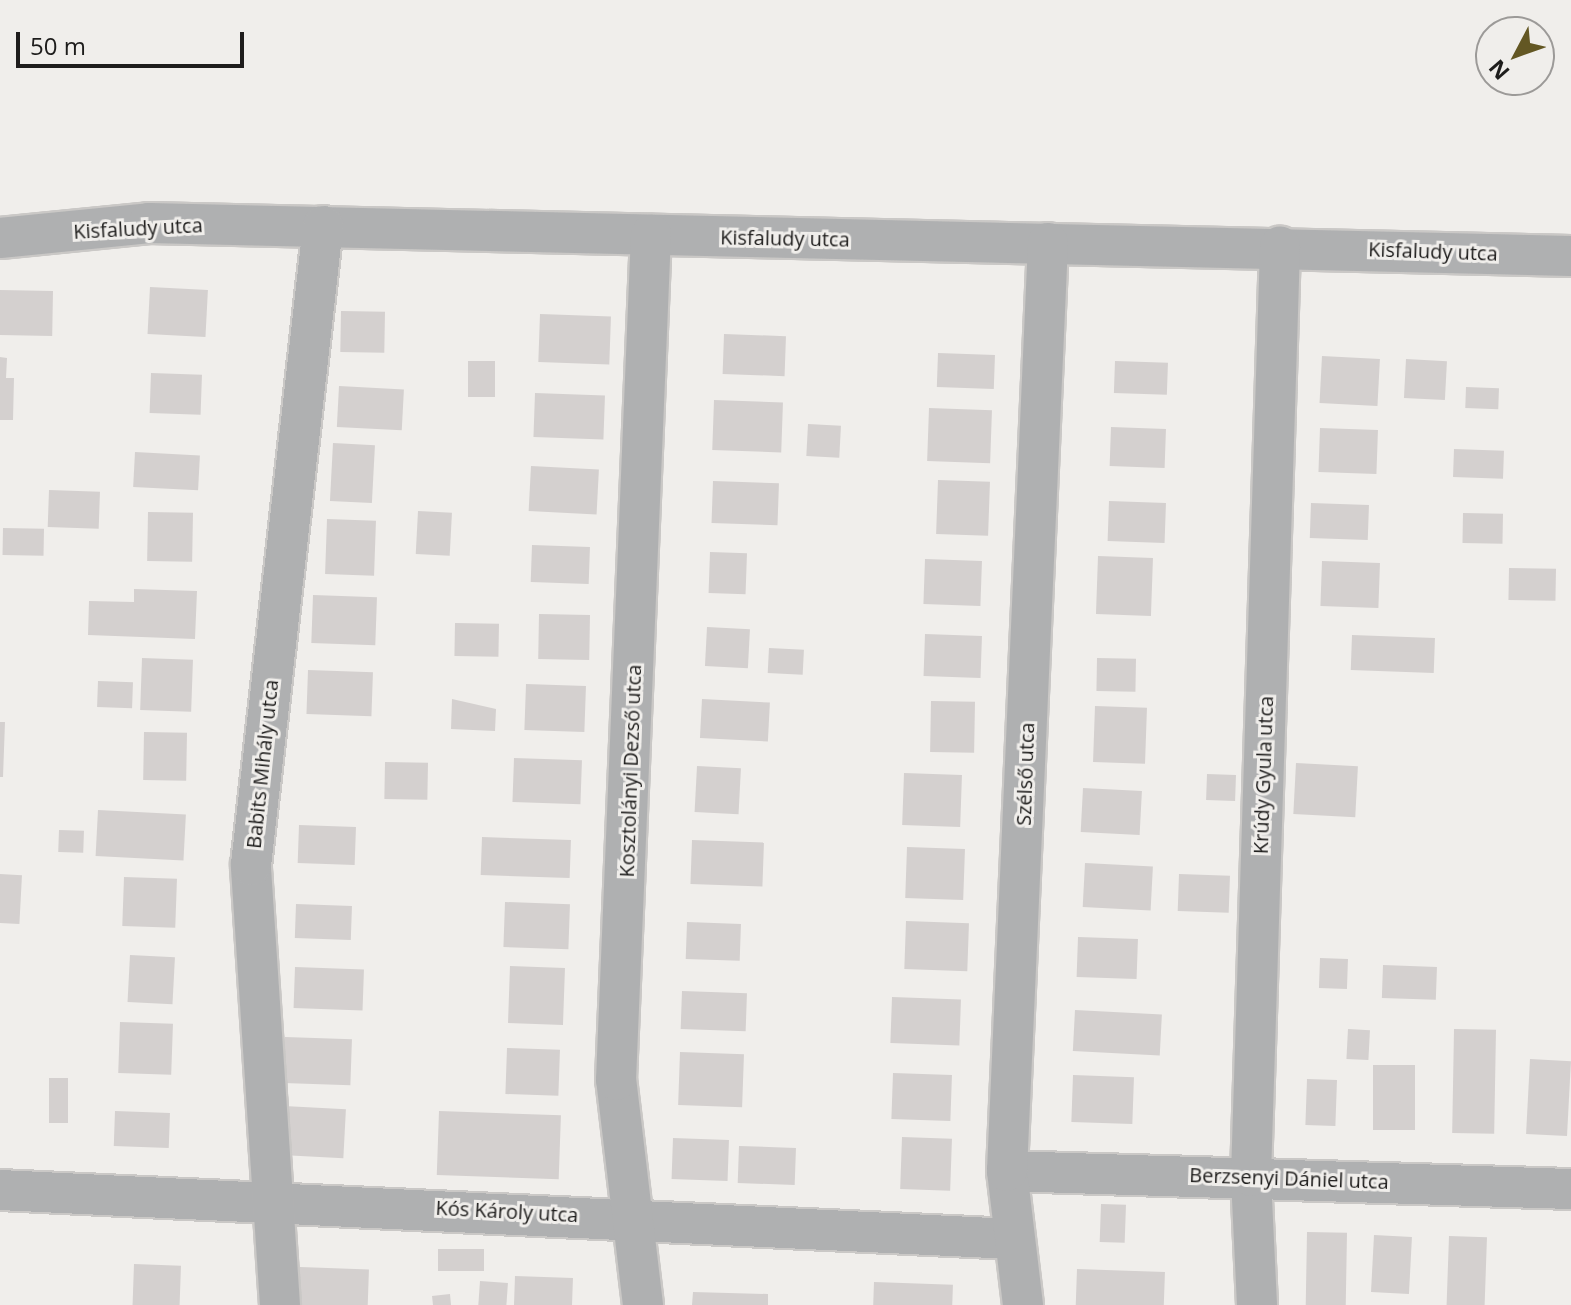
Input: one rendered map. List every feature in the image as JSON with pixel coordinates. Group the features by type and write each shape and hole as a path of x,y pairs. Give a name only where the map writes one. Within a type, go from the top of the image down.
{"street":[{"name":"Kisfaludy utca","path":"0,238 149,223 1280,246 1571,256"},
{"name":"Babits Mihály utca","path":"280,1305 251,865 323,226"},
{"name":"Kosztolányi Dezső utca","path":"643,1305 616,1080 651,235"},
{"name":"Szélső utca","path":"1023,1305 1007,1171 1048,243"},
{"name":"Krúdy Gyula utca","path":"1257,1305 1251,1176 1280,246"},
{"name":"Berzsenyi Dániel utca","path":"1007,1171 1251,1176 1571,1189"},
{"name":"Kós Károly utca","path":"0,1190 633,1217 1014,1239"}],"building":[{"path":"150,287 208,290 205,337 148,334"},
{"path":"0,290 53,291 52,336 0,335"},
{"path":"341,311 385,312 384,353 340,352"},
{"path":"540,314 611,316 609,364 538,362"},
{"path":"724,334 786,336 785,376 723,374"},
{"path":"938,353 995,355 994,389 937,387"},
{"path":"1322,356 1380,359 1377,406 1320,403"},
{"path":"0,357 7,358 6,378 14,378 13,420 0,420"},
{"path":"1406,359 1447,361 1445,400 1404,398"},
{"path":"468,361 495,361 495,397 468,397"},
{"path":"1115,361 1168,363 1167,395 1114,393"},
{"path":"151,373 202,375 201,415 150,413"},
{"path":"339,386 404,389 402,430 337,427"},
{"path":"1466,387 1499,388 1498,409 1465,408"},
{"path":"535,393 605,395 603,439 533,437"},
{"path":"714,400 783,402 781,452 712,450"},
{"path":"929,408 992,410 990,463 927,461"},
{"path":"808,424 841,426 839,458 806,456"},
{"path":"1111,427 1166,429 1165,468 1110,466"},
{"path":"1320,428 1378,430 1376,474 1318,472"},
{"path":"333,443 375,445 372,503 330,501"},
{"path":"1454,449 1504,451 1503,479 1453,477"},
{"path":"135,452 200,455 198,490 133,487"},
{"path":"531,466 599,470 597,514 529,511"},
{"path":"938,480 990,482 988,536 936,534"},
{"path":"713,481 779,483 777,525 712,523"},
{"path":"49,490 100,492 99,529 48,527"},
{"path":"1109,501 1166,503 1165,543 1108,541"},
{"path":"1311,503 1369,505 1368,540 1310,538"},
{"path":"418,511 452,513 450,556 416,554"},
{"path":"148,512 193,513 192,562 147,561"},
{"path":"1463,513 1503,514 1502,544 1462,543"},
{"path":"327,519 376,521 374,576 325,574"},
{"path":"3,528 44,529 44,556 3,555"},
{"path":"532,545 590,547 589,584 531,582"},
{"path":"710,552 747,553 746,594 709,593"},
{"path":"1098,556 1153,558 1151,616 1096,614"},
{"path":"925,559 982,561 980,606 923,604"},
{"path":"1322,561 1380,563 1378,608 1320,606"},
{"path":"1509,568 1556,569 1555,601 1508,600"},
{"path":"134,589 197,591 195,639 88,635 89,601 134,602"},
{"path":"313,595 377,597 375,645 311,643"},
{"path":"539,614 590,615 589,660 538,659"},
{"path":"455,623 499,624 498,657 454,656"},
{"path":"707,627 750,629 748,668 705,666"},
{"path":"925,634 982,636 980,678 924,676"},
{"path":"1352,635 1435,638 1434,673 1351,670"},
{"path":"769,648 804,650 803,675 768,673"},
{"path":"142,658 193,660 191,712 140,710"},
{"path":"1097,658 1136,659 1135,692 1096,691"},
{"path":"308,670 373,672 371,716 306,714"},
{"path":"98,681 133,682 132,708 97,707"},
{"path":"526,684 586,686 584,732 524,730"},
{"path":"452,699 496,709 495,731 451,729"},
{"path":"702,699 770,703 768,742 700,738"},
{"path":"931,701 975,702 974,753 930,752"},
{"path":"1095,706 1147,708 1145,764 1093,762"},
{"path":"0,722 5,722 3,777 0,777"},
{"path":"144,732 187,733 186,781 143,780"},
{"path":"514,758 582,760 580,804 512,802"},
{"path":"385,762 428,763 427,800 384,799"},
{"path":"1296,763 1358,766 1355,817 1293,814"},
{"path":"697,766 741,768 739,814 695,812"},
{"path":"904,773 962,775 960,827 902,825"},
{"path":"1207,774 1236,775 1235,801 1206,800"},
{"path":"1083,788 1142,791 1140,835 1081,832"},
{"path":"98,810 186,815 183,861 96,856"},
{"path":"299,825 356,827 355,865 298,863"},
{"path":"59,830 84,831 83,853 58,852"},
{"path":"482,837 571,840 570,878 481,875"},
{"path":"692,840 764,843 762,886 690,884"},
{"path":"907,847 965,849 963,900 905,898"},
{"path":"1085,863 1153,867 1151,910 1083,907"},
{"path":"0,874 22,875 19,924 0,923"},
{"path":"1179,874 1230,876 1229,913 1178,911"},
{"path":"124,877 177,879 175,928 122,926"},
{"path":"505,902 570,904 568,949 503,947"},
{"path":"296,904 352,906 351,940 295,938"},
{"path":"906,921 969,923 967,971 904,969"},
{"path":"687,922 741,924 740,961 686,959"},
{"path":"1078,937 1138,939 1137,979 1077,977"},
{"path":"130,955 175,957 172,1004 128,1002"},
{"path":"1320,958 1348,959 1347,989 1319,988"},
{"path":"1383,965 1437,967 1436,1000 1382,998"},
{"path":"510,966 565,968 563,1025 508,1023"},
{"path":"295,967 364,969 363,1010 294,1008"},
{"path":"682,991 747,993 746,1031 681,1029"},
{"path":"892,997 961,999 959,1045 890,1043"},
{"path":"1075,1010 1162,1015 1160,1055 1073,1051"},
{"path":"120,1022 173,1024 171,1075 118,1073"},
{"path":"1348,1029 1370,1030 1368,1060 1346,1059"},
{"path":"1454,1029 1496,1030 1494,1134 1452,1133"},
{"path":"285,1037 352,1039 350,1085 283,1083"},
{"path":"507,1048 560,1050 558,1096 505,1094"},
{"path":"680,1052 744,1054 742,1107 678,1105"},
{"path":"1530,1059 1571,1061 1567,1136 1526,1134"},
{"path":"1373,1065 1415,1065 1415,1130 1373,1130"},
{"path":"893,1073 952,1075 950,1121 891,1119"},
{"path":"1073,1075 1134,1077 1132,1124 1071,1122"},
{"path":"49,1078 68,1078 68,1123 49,1123"},
{"path":"1307,1079 1337,1080 1335,1126 1305,1125"},
{"path":"284,1106 346,1109 343,1158 281,1155"},
{"path":"115,1111 170,1113 169,1148 114,1146"},
{"path":"439,1111 561,1115 559,1179 437,1175"},
{"path":"902,1137 952,1139 950,1191 900,1189"},
{"path":"673,1138 729,1140 728,1181 672,1179"},
{"path":"739,1146 796,1148 795,1185 738,1183"},
{"path":"1101,1204 1126,1205 1125,1243 1100,1242"},
{"path":"1307,1232 1347,1233 1346,1305 1306,1305"},
{"path":"1374,1235 1412,1237 1409,1294 1371,1292"},
{"path":"1449,1236 1487,1237 1485,1305 1447,1305"},
{"path":"438,1249 484,1249 484,1271 438,1271"},
{"path":"134,1264 181,1266 180,1305 133,1305"},
{"path":"300,1267 369,1269 368,1305 299,1305"},
{"path":"1077,1269 1165,1272 1164,1305 1076,1305"},
{"path":"515,1276 573,1278 572,1305 514,1305"},
{"path":"480,1281 508,1283 506,1305 478,1305"},
{"path":"874,1282 953,1285 952,1305 873,1305"},
{"path":"693,1292 768,1294 768,1305 692,1305"},
{"path":"450,1294 451,1305 433,1305 432,1296"}]}
